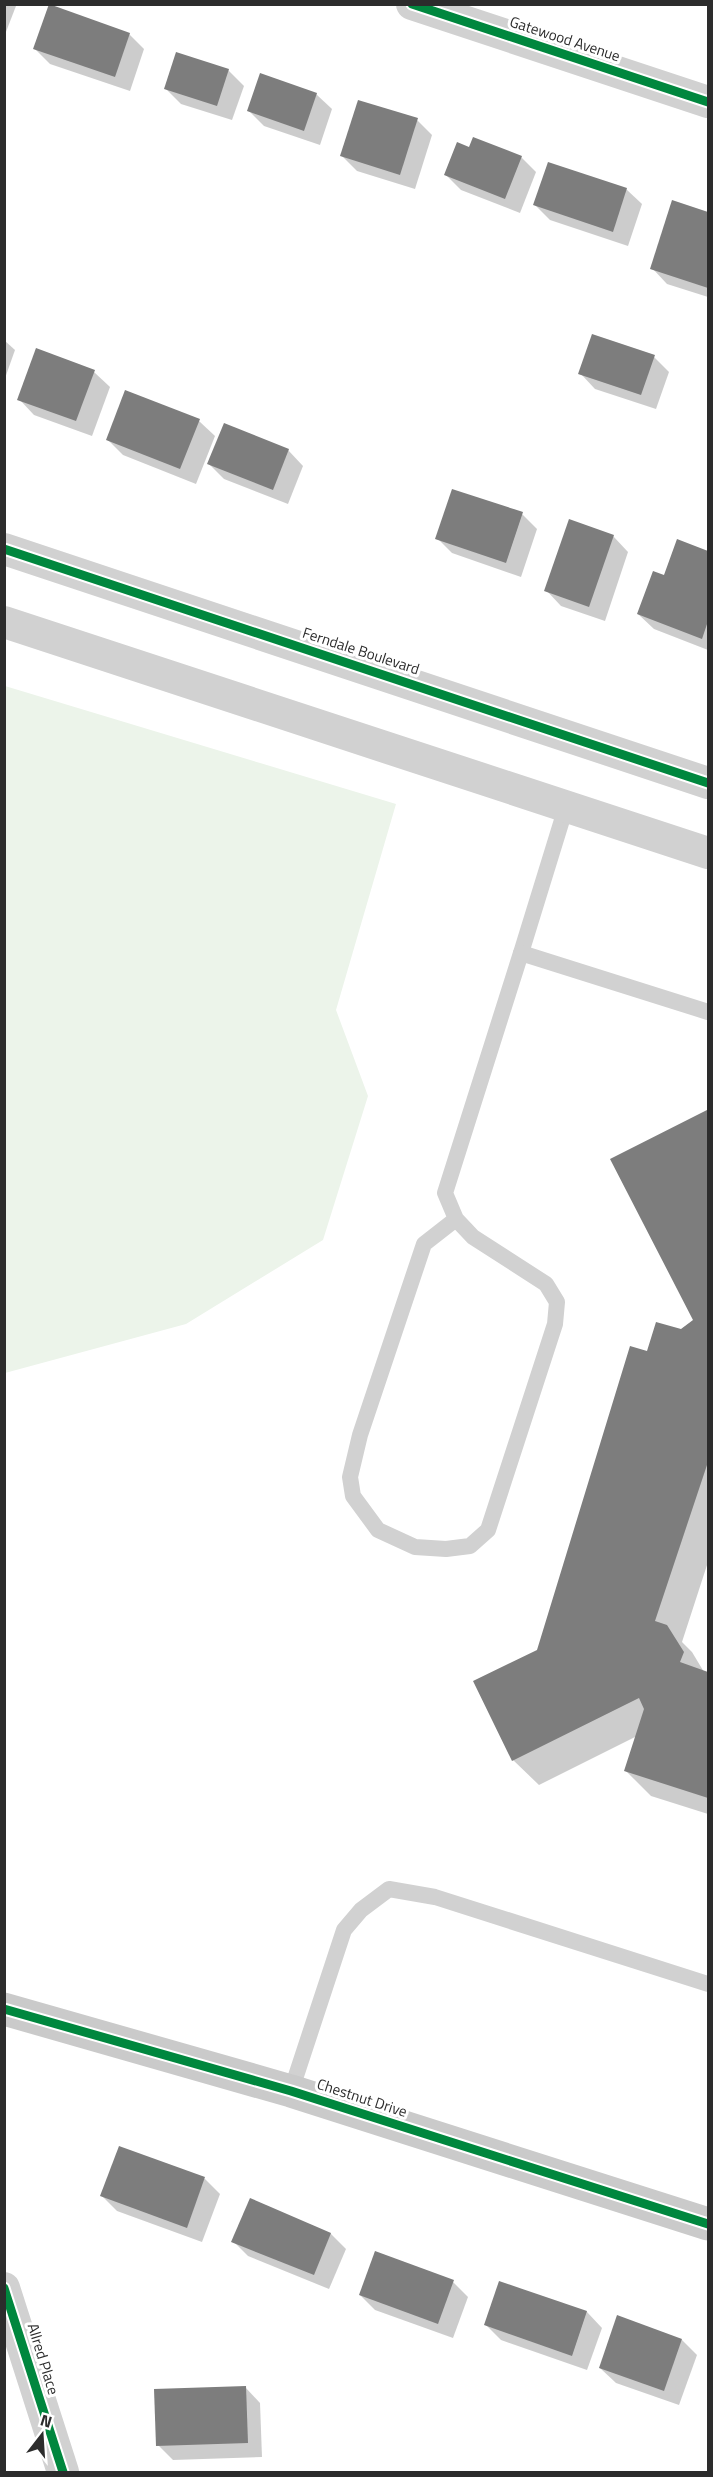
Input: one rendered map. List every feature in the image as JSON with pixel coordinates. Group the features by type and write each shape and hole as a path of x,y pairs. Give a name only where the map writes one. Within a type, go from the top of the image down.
{"street":[{"name":"Gatewood Avenue","path":"412,4 708,102"},
{"name":"Ferndale Boulevard","path":"4,549 708,783"},
{"path":"4,622 708,853"},
{"name":"Chestnut Drive","path":"4,2009 291,2091 708,2224"},
{"name":"Allred Place","path":"4,2288 63,2472"}],"lane":[{"path":"456,1219 424,1244 360,1436 350,1478 353,1496 378,1530 415,1547 446,1549 470,1546 488,1530 555,1324 557,1302 546,1284 473,1237 456,1219 445,1193 566,807"},
{"path":"521,953 708,1012"},
{"path":"291,2091 344,1930 361,1910 389,1889 435,1897 708,1984"}],"shaded area":[{"path":"5,686 396,804 336,1010 368,1096 323,1240 186,1324 5,1373"}],"building":[{"path":"49,4 130,33 115,77 33,49"},
{"path":"176,52 229,69 217,106 164,89"},
{"path":"260,73 317,93 304,131 247,111"},
{"path":"358,100 418,118 400,175 340,156"},
{"path":"473,137 522,156 505,199 444,175 457,142 469,147"},
{"path":"548,162 627,188 613,232 533,205"},
{"path":"672,200 708,212 708,288 650,269"},
{"path":"592,334 655,355 641,395 578,374"},
{"path":"36,348 95,370 76,421 17,400"},
{"path":"125,390 200,419 180,469 106,440"},
{"path":"224,423 289,449 273,490 207,464"},
{"path":"452,489 523,512 506,563 435,539"},
{"path":"569,519 614,535 589,607 544,591"},
{"path":"677,539 708,551 708,621 702,639 637,614 653,571 664,575"},
{"path":"707,1110 708,1462 655,1621 667,1625 684,1652 680,1662 708,1672 708,1798 624,1771 644,1709 639,1698 512,1761 473,1681 537,1650 630,1346 647,1351 656,1322 681,1329 693,1320 610,1159"},
{"path":"119,2146 205,2177 187,2228 100,2196"},
{"path":"250,2198 331,2233 314,2275 231,2242"},
{"path":"375,2251 454,2280 438,2324 359,2295"},
{"path":"499,2281 587,2311 572,2356 484,2325"},
{"path":"617,2315 682,2339 664,2391 599,2368"},
{"path":"246,2386 248,2443 156,2446 154,2389"}],"cycle path":[{"path":"412,4 708,102"},
{"path":"4,549 708,783"},
{"path":"4,2009 291,2091 708,2224"},
{"path":"4,2288 63,2472"}]}
